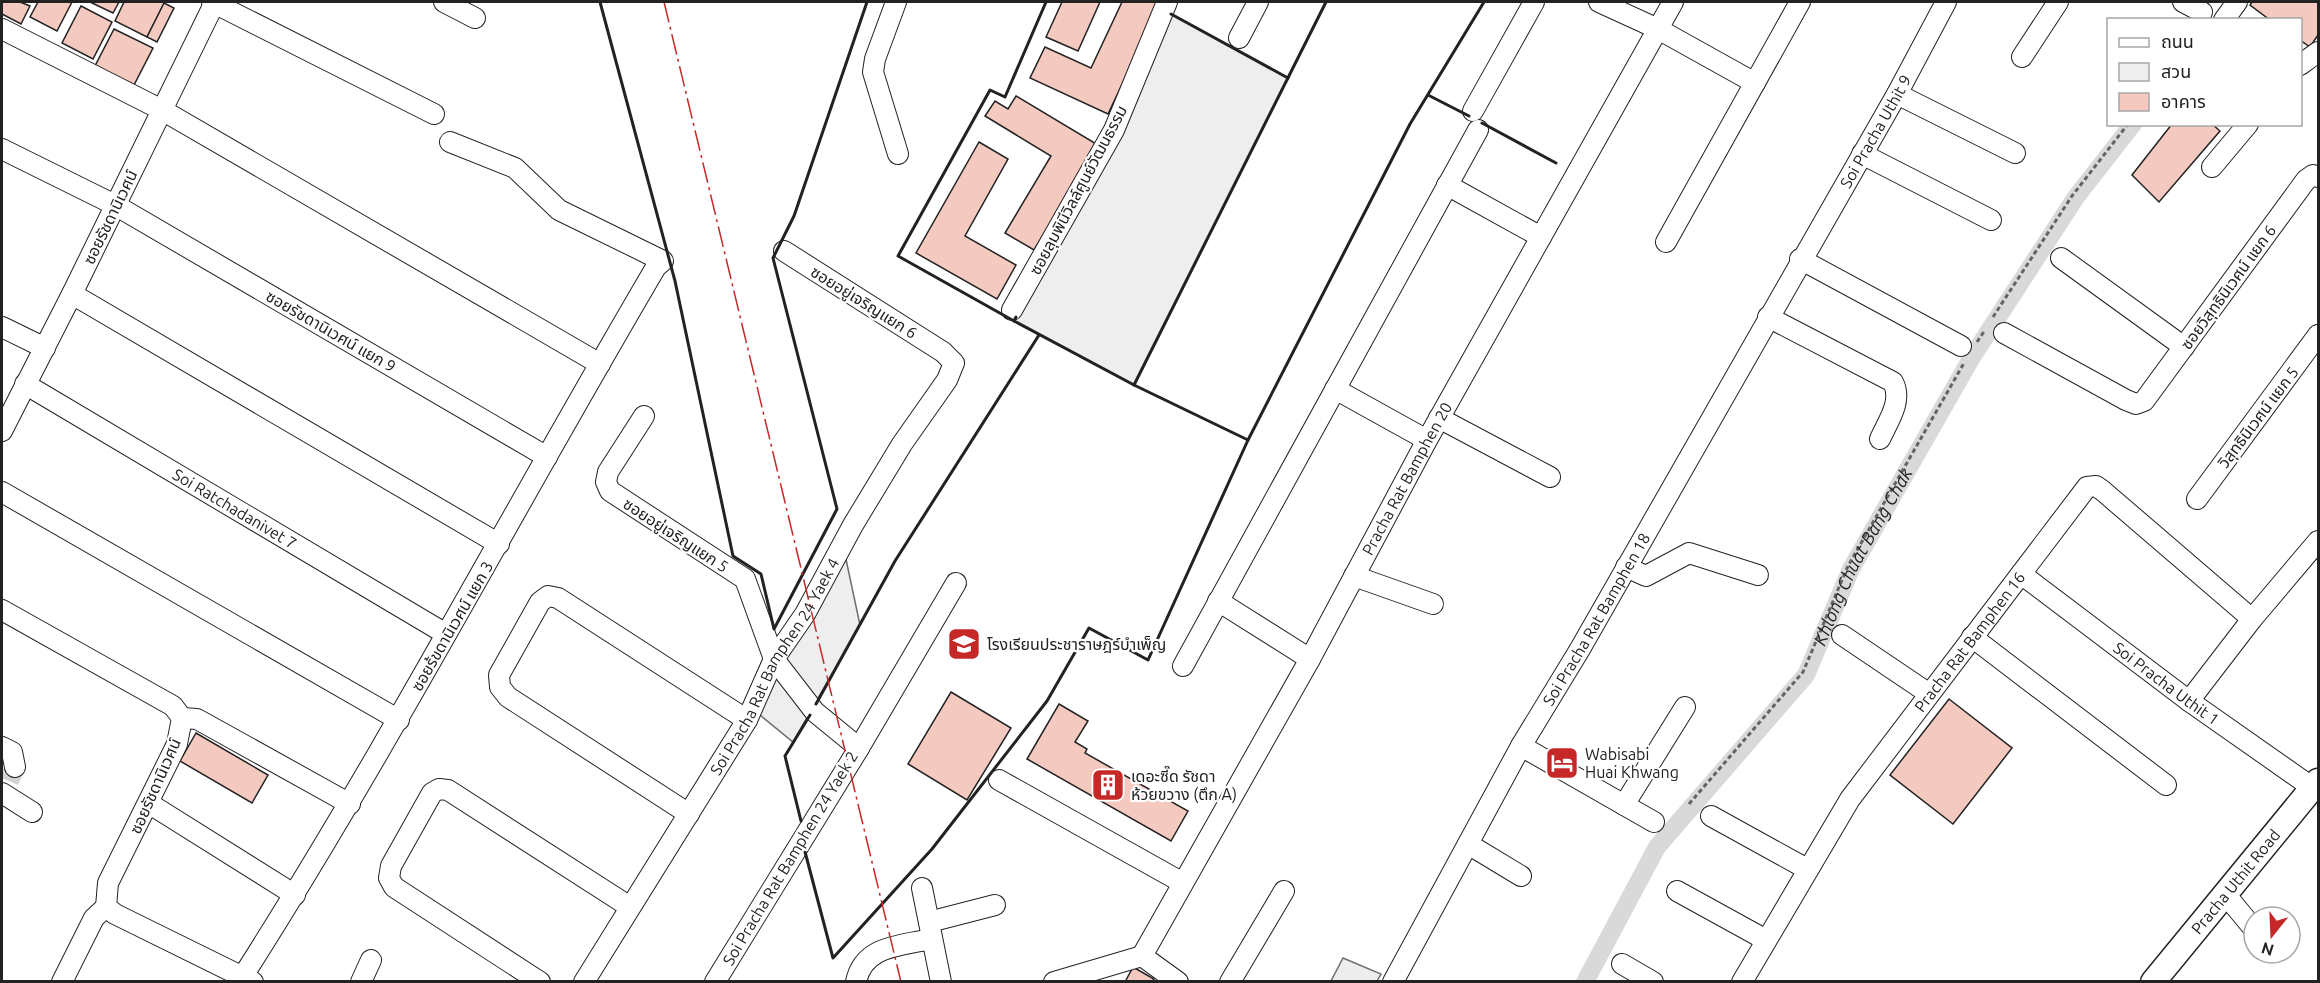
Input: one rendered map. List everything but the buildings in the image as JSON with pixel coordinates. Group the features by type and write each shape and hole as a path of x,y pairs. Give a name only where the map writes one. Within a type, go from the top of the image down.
{"main road":[{"name":"Pracha Uthit Road","path":"2153,981 2316,784"}],"street":[{"path":"214,2 434,114"},
{"name":"ซอยรัชดานิเวศน์","path":"2,431 72,294 214,2"},
{"path":"444,2 475,18"},
{"path":"896,2 875,59 873,72 898,154"},
{"name":"ซอยลุมพินีวิลล์ศูนย์วัฒนธรรม","path":"1012,310 1114,130 1167,2"},
{"path":"1239,38 1258,2"},
{"path":"1183,666 1447,186 1534,2"},
{"path":"1599,2 1658,29 1755,83"},
{"name":"Pracha Rat Bamphen 20","path":"1142,956 1310,659 1439,418 1673,2"},
{"path":"1666,242 1800,2"},
{"name":"Soi Pracha Uthit 9","path":"1800,260 1897,94 1946,2"},
{"path":"2022,57 2058,2"},
{"path":"2182,2 2202,12"},
{"path":"2225,18 2237,2"},
{"path":"2,29 162,110 600,364"},
{"path":"2302,64 2319,52"},
{"path":"1897,94 2015,153"},
{"path":"2212,168 2246,126"},
{"name":"ซอยร้ขดานิเวศน์ แยก 3","path":"248,979 658,266 559,210 515,168 450,142"},
{"name":"ซอยรัชดานิเวศน์ แยก 9","path":"2,149 115,206 548,457"},
{"path":"1862,153 1991,220"},
{"name":"ซอยวิสุทธินิเวศน์ แยก 6","path":"2004,333 2126,400 2136,404 2144,401 2306,180 2316,176"},
{"path":"1447,186 1541,237"},
{"name":"ซอยอยู่เจริญแยก 6","path":"784,251 944,352"},
{"path":"2061,258 2184,346"},
{"path":"1800,260 1969,348"},
{"name":"Soi Pracha Rat Bamphen 18","path":"1392,981 1521,746 1626,567 1800,260"},
{"path":"72,294 499,544"},
{"path":"1768,317 1893,382 1898,391 1896,402 1880,439"},
{"path":"2,327 45,348"},
{"name":"วิสุทธินิเวศน์ แยก 5","path":"2197,499 2319,335"},
{"name":"Soi Pracha Rat Bamphen 24 Yaek 4","path":"584,981 747,720 774,659 804,614 853,525 902,444 947,381 954,363 944,352"},
{"name":"Soi Ratchadanivet 7","path":"25,384 446,634"},
{"path":"1335,389 1427,440"},
{"name":"ซอยอยู่เจริญแยก 5","path":"644,416 608,472 606,483 610,491 745,579 774,659"},
{"path":"1439,418 1550,477"},
{"name":"Pracha Rat Bamphen 16","path":"1742,981 1850,799 1928,693 2087,487 2096,486 2252,619"},
{"path":"2,492 399,720"},
{"path":"2189,701 2252,619 2319,541"},
{"path":"1626,567 1646,576 1689,554 1758,575"},
{"name":"Soi Pracha Uthit 1","path":"2021,574 2189,701 2316,784"},
{"path":"1354,576 1432,604"},
{"path":"859,748 956,583"},
{"path":"689,814 508,697 500,687 499,675 540,602 548,596 558,598 747,720"},
{"path":"1218,602 1310,659"},
{"name":"ซอยรัชดานิเวศน์","path":"2,610 173,706 182,718 177,744 150,804 108,883 105,907"},
{"path":"1842,635 1928,693"},
{"path":"1972,638 2166,785"},
{"name":"Soi Pracha Rat Bamphen 24 Yaek 2","path":"715,981 859,748 815,712 774,659"},
{"path":"1624,805 1685,707"},
{"path":"182,718 197,719 350,804"},
{"path":"1521,746 1654,822"},
{"path":"2,747 12,752 7,784 32,812"},
{"path":"999,780 1183,883"},
{"path":"540,981 394,887 388,878 391,866 432,793 440,789 448,790 630,907"},
{"path":"150,804 295,895"},
{"path":"1711,816 1808,869"},
{"path":"1468,844 1521,876"},
{"path":"922,888 927,931 940,981"},
{"path":"1230,981 1284,891"},
{"path":"1677,891 1766,940"},
{"path":"2225,894 2242,915"},
{"path":"856,981 862,966 872,954 995,905"},
{"path":"62,981 93,918 105,907 248,979"},
{"path":"1054,981 1112,962 1142,956 1178,981"},
{"path":"361,981 370,960"},
{"path":"1104,981 1112,962"},
{"path":"1622,964 1653,981"}],"path":[{"path":"1689,804 1803,672 1848,566 1969,348 2072,196 2126,126"}],"green space":[{"path":"1171,14 1288,78 1134,385 1014,321 1111,151"},
{"path":"844,550 860,625 793,742 755,711"}],"shaded area":[{"path":"1343,958 1381,974 1377,981 1331,981"}],"waterway":[{"name":"Khlong Chuat Bang Chak","path":"1585,982 1657,847 1806,675 1851,569 1972,357 2076,197 2131,126"}],"tunnel":[{"path":"9,781 15,767"}],"wall":[{"path":"600,2 675,281 733,556 761,574 774,629 837,509 773,258 794,216 867,2"},
{"path":"1016,317 1014,321 898,256 990,90 1005,97 1046,2"},
{"path":"1326,2 1134,385 1248,440 1410,124 1484,2"},
{"path":"1171,14 1288,78"},
{"path":"1428,95 1469,116"},
{"path":"1482,123 1556,163"},
{"path":"1014,321 1134,385"},
{"path":"816,704 895,561 1039,335"},
{"path":"804,848 833,958 932,849 1047,701 1089,628 1148,660 1248,440"},
{"path":"801,821 785,756 810,715"}],"power":[{"path":"664,2 901,982"}],"place":[{"name":"โรงเรียนประชาราษฎร์บำเพ็ญ","path":"964,644"},
{"name":"Wabisabi Huai Khwang","path":"1562,763"},
{"name":"เดอะซี๊ด รัชดา ห้วยขวาง (ตึก A)","path":"1108,785"}]}
